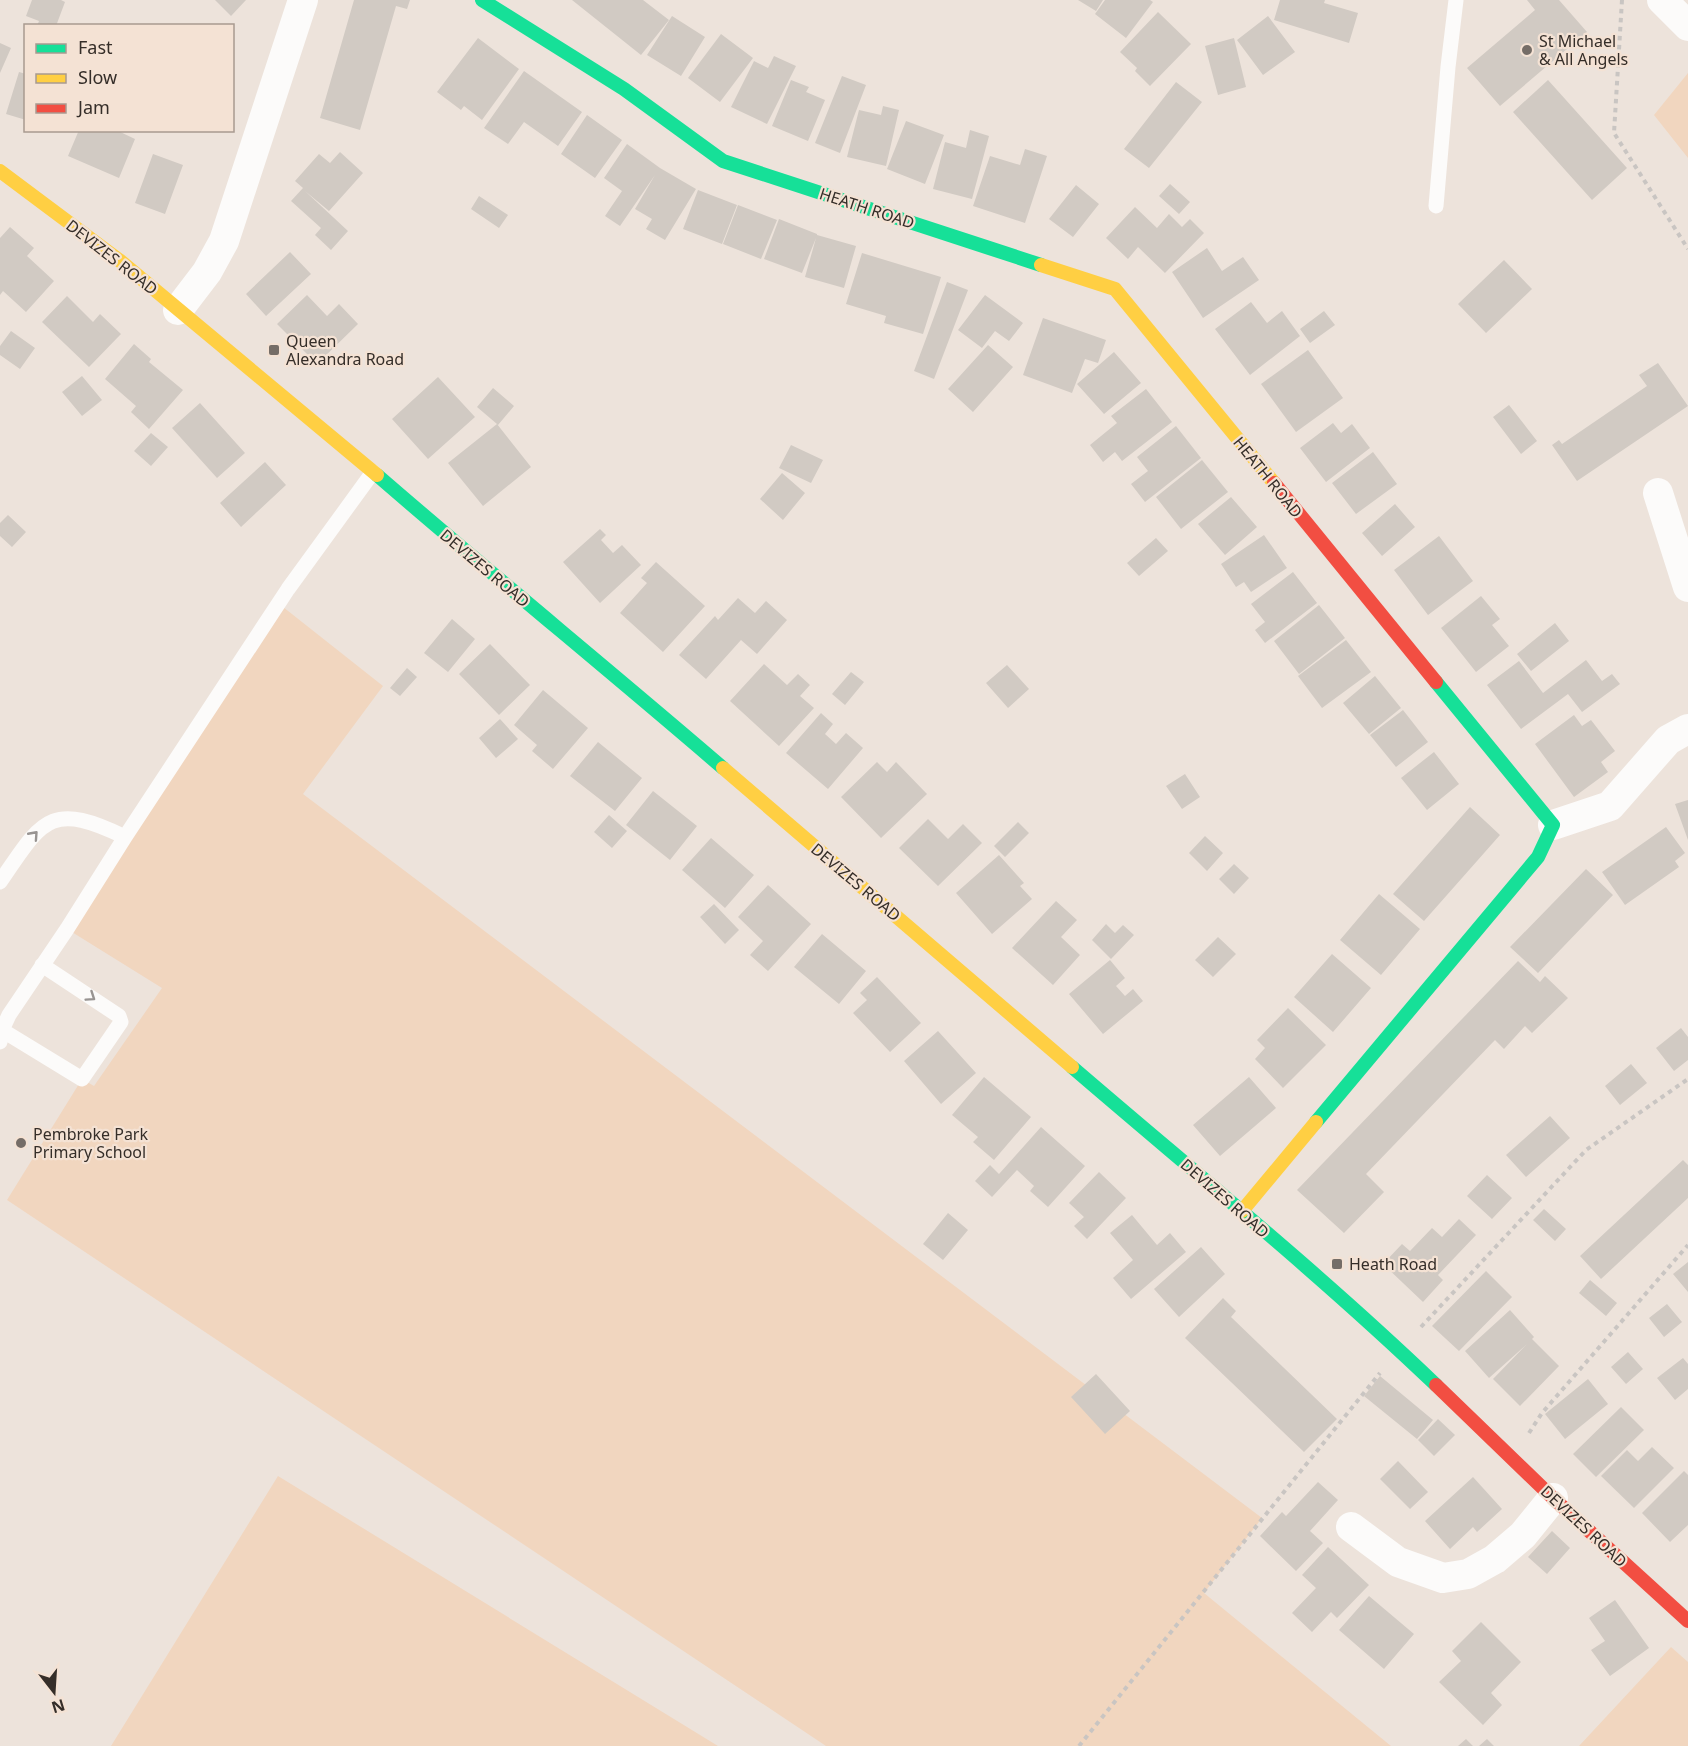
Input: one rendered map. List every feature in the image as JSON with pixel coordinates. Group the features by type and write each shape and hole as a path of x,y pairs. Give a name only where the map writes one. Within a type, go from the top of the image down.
{"main road":[{"name":"HEATH ROAD","path":"482,0 624,89 723,161 1115,289 1552,825"},
{"name":"DEVIZES ROAD","path":"0,171 119,260 373,472 476,561 611,672 1242,1211 1399,1350 1553,1498 1688,1621"},
{"path":"1242,1211 1538,857 1552,825"}],"street":[{"path":"178,310 207,272 224,241 303,0"},
{"path":"1662,0 1688,26"},
{"path":"1658,493 1688,588"},
{"path":"1552,825 1610,806 1668,740 1688,729"},
{"path":"1351,1527 1398,1562 1443,1578 1468,1574 1495,1559 1523,1535 1553,1498"}],"lane":[{"path":"1436,206 1456,0"},
{"path":"42,965 119,1016 121,1022 82,1079 1,1034 9,1015 288,589 373,472"},
{"path":"0,882 29,840 52,820 87,821 125,837"}],"path":[{"path":"1622,0 1614,133 1688,249"},
{"path":"1079,1746 1399,1350 1586,1150 1688,1079"},
{"path":"1512,1458 1542,1413 1688,1245"}],"shaded area":[{"path":"1688,73 1688,158 1654,115"},
{"path":"278,603 383,686 303,794 1262,1518 1204,1593 1391,1746 826,1746 7,1200 82,1079 94,1086 162,988 67,929"},
{"path":"278,1476 718,1746 111,1746"},
{"path":"1671,1647 1688,1662 1688,1746 1579,1746"}],"building":[{"path":"32,0 65,2 57,24 38,24 39,21 26,16"},
{"path":"215,0 246,0 231,16"},
{"path":"354,0 410,0 407,9 396,6 360,130 320,118"},
{"path":"572,0 643,0 669,20 641,55"},
{"path":"1078,0 1103,0 1096,11"},
{"path":"1105,0 1150,0 1153,2 1126,38 1095,14"},
{"path":"1280,0 1325,0 1324,3 1358,13 1349,43 1274,20"},
{"name":"St Michael & All Angels","path":"1527,0 1559,0 1587,32 1500,106 1467,68 1535,10"},
{"path":"1158,12 1191,44 1150,86 1135,71 1137,68 1120,52"},
{"path":"672,16 705,37 681,76 647,55"},
{"path":"1268,16 1295,52 1263,75 1237,40"},
{"path":"721,34 753,58 720,102 688,78"},
{"path":"478,38 519,69 482,120 464,106 461,110 437,92"},
{"path":"1234,38 1246,87 1218,95 1205,46"},
{"path":"0,43 11,48 0,73"},
{"path":"774,56 796,66 767,124 731,107 754,61 768,68"},
{"path":"524,71 582,112 558,146 524,122 508,144 484,128"},
{"path":"19,72 24,73 24,119 6,114"},
{"path":"842,76 866,85 840,153 815,143"},
{"path":"791,80 809,87 806,92 825,100 808,141 772,126"},
{"path":"1548,80 1627,168 1592,200 1513,112"},
{"path":"1176,82 1202,102 1149,168 1124,149"},
{"path":"883,106 899,110 886,166 847,157 859,110 881,115"},
{"path":"587,115 622,140 595,178 561,154"},
{"path":"906,121 944,135 925,184 887,169"},
{"path":"970,130 989,136 972,199 933,189 945,142 966,148"},
{"path":"78,132 120,132 135,139 119,178 68,156"},
{"path":"627,144 660,168 696,189 665,240 646,229 652,219 635,209 655,175 620,226 605,216 622,191 604,178"},
{"path":"1025,149 1047,156 1025,223 973,206 990,156 1020,165"},
{"path":"340,152 363,173 329,211 305,191 348,231 331,250 315,235 321,228 291,201 303,188 295,181 319,154 330,163"},
{"path":"153,154 183,165 165,214 135,203"},
{"path":"1170,184 1190,202 1179,214 1159,196"},
{"path":"1076,185 1099,204 1073,237 1049,219"},
{"path":"698,190 737,205 722,244 683,229"},
{"path":"479,196 508,215 499,228 471,209"},
{"path":"738,205 777,220 761,259 723,244"},
{"path":"1135,207 1157,228 1169,214 1182,227 1190,219 1204,233 1165,273 1138,247 1128,259 1106,238"},
{"path":"779,219 817,235 856,246 844,288 805,277 816,238 802,273 764,259"},
{"path":"10,227 34,248 27,256 54,281 26,312 3,291 0,295 0,238"},
{"path":"1207,248 1222,271 1243,257 1259,280 1203,318 1172,272"},
{"path":"290,252 311,274 266,316 246,294"},
{"path":"862,253 941,277 923,334 884,323 886,316 846,304"},
{"path":"1504,260 1532,289 1486,333 1458,304"},
{"path":"947,282 968,290 934,379 914,371"},
{"path":"307,295 327,316 339,304 358,324 317,364 277,324"},
{"path":"985,295 1023,323 1009,341 995,331 982,348 958,330"},
{"path":"67,296 93,322 100,314 121,334 89,367 42,322"},
{"path":"1251,302 1267,323 1282,311 1300,336 1250,375 1215,329"},
{"path":"1324,311 1335,325 1310,343 1300,329"},
{"path":"1043,318 1106,340 1098,363 1085,359 1072,393 1023,375"},
{"path":"11,331 35,348 20,369 0,355 0,346"},
{"path":"134,344 151,359 149,362 183,390 149,429 131,412 136,406 105,379"},
{"path":"988,345 1013,367 973,412 948,389"},
{"path":"1308,350 1343,398 1296,432 1261,384"},
{"path":"1114,352 1141,383 1104,414 1077,384"},
{"path":"1658,363 1688,406 1577,481 1552,445 1559,440 1562,444 1647,386 1639,375"},
{"path":"82,376 102,400 82,416 62,392"},
{"path":"438,377 475,417 428,459 392,419"},
{"path":"493,388 514,406 498,425 477,407"},
{"path":"1146,389 1172,422 1122,461 1115,452 1103,462 1090,445 1117,423 1111,416"},
{"path":"200,403 245,453 217,478 172,428"},
{"path":"1509,405 1537,441 1521,454 1493,417"},
{"path":"1333,423 1341,433 1352,424 1370,448 1326,482 1300,448"},
{"path":"497,424 531,467 483,506 448,463"},
{"path":"1176,426 1201,458 1145,502 1131,484 1148,471 1137,457"},
{"path":"151,433 168,447 151,466 134,451"},
{"path":"791,445 823,460 811,483 779,468"},
{"path":"1373,452 1397,484 1356,514 1332,483"},
{"path":"1202,460 1228,492 1181,529 1156,497"},
{"path":"265,462 286,485 241,527 220,503"},
{"path":"782,473 805,493 783,520 760,499"},
{"path":"1231,497 1257,527 1225,555 1198,524"},
{"path":"1395,504 1415,527 1382,556 1362,533"},
{"path":"8,515 26,532 12,547 0,536 0,523"},
{"path":"600,529 606,535 601,540 613,553 622,545 641,565 600,603 563,562"},
{"path":"1264,535 1287,568 1251,592 1244,582 1236,587 1221,564"},
{"path":"1439,536 1473,581 1428,615 1394,570"},
{"path":"1156,538 1168,551 1139,576 1127,563"},
{"path":"656,562 705,606 663,652 620,613 647,583 641,578"},
{"path":"1293,572 1317,603 1265,643 1255,630 1265,622 1251,604"},
{"path":"1481,596 1500,619 1492,625 1509,646 1476,672 1441,628"},
{"path":"738,598 755,613 766,601 787,620 757,654 741,640 706,679 679,655 715,616 718,620"},
{"path":"1319,605 1345,638 1299,674 1274,641"},
{"path":"452,619 475,639 448,672 424,653"},
{"path":"1555,623 1569,641 1531,671 1517,654"},
{"path":"1346,640 1371,672 1322,708 1298,676"},
{"path":"490,644 530,685 499,715 459,674"},
{"path":"1586,660 1602,681 1612,674 1620,684 1582,712 1568,694 1521,729 1487,685 1519,661 1543,693"},
{"path":"764,664 787,685 798,674 810,685 800,696 814,708 779,746 730,701"},
{"path":"1007,665 1029,689 1008,708 986,683"},
{"path":"407,668 417,677 400,696 390,688"},
{"path":"851,672 864,682 845,705 832,694"},
{"path":"1375,676 1401,708 1369,734 1343,703"},
{"path":"543,690 588,728 553,769 532,751 537,745 514,725"},
{"path":"1403,710 1428,742 1396,767 1370,735"},
{"path":"821,713 833,724 825,734 836,744 846,733 863,748 828,789 786,753"},
{"path":"1574,715 1582,726 1591,720 1615,751 1601,762 1608,772 1574,797 1535,744"},
{"path":"500,719 518,739 496,758 479,738"},
{"path":"598,742 642,778 615,811 570,776"},
{"path":"1434,752 1459,784 1427,810 1401,778"},
{"path":"877,762 887,772 896,762 927,794 881,838 841,797"},
{"path":"1185,774 1200,797 1182,809 1166,786"},
{"path":"653,791 697,826 670,860 626,825"},
{"path":"1688,800 1688,840 1675,804"},
{"path":"1470,807 1500,835 1424,921 1393,894"},
{"path":"609,815 627,831 612,848 594,832"},
{"path":"928,819 948,839 963,824 982,843 938,886 899,848"},
{"path":"1018,822 1029,833 1005,857 994,846"},
{"path":"1666,827 1685,853 1675,861 1679,867 1625,905 1602,872"},
{"path":"1205,836 1223,853 1207,871 1189,853"},
{"path":"711,838 754,875 725,908 682,870"},
{"path":"999,855 1024,883 1020,886 1032,899 992,934 956,893"},
{"path":"1234,864 1249,878 1234,894 1219,879"},
{"path":"1586,869 1613,895 1538,973 1510,947"},
{"path":"768,885 811,924 768,971 750,955 763,941 738,917"},
{"path":"1379,894 1420,929 1381,975 1340,940"},
{"path":"1056,901 1077,920 1061,937 1080,955 1053,985 1012,948"},
{"path":"714,904 739,930 725,944 700,917"},
{"path":"1106,924 1115,933 1123,925 1134,935 1111,959 1092,940"},
{"path":"822,934 866,971 839,1004 794,967"},
{"path":"1218,937 1236,954 1213,977 1195,960"},
{"path":"1332,954 1371,988 1333,1032 1294,997"},
{"path":"1110,960 1125,978 1116,986 1125,996 1133,989 1143,1001 1103,1034 1069,994"},
{"path":"1518,961 1540,982 1545,976 1568,998 1532,1033 1525,1026 1504,1049 1495,1040 1366,1174 1384,1192 1344,1233 1297,1190"},
{"path":"877,977 921,1023 890,1052 853,1013 867,1000 860,993"},
{"path":"1288,1008 1326,1045 1283,1088 1255,1059 1265,1048 1257,1040"},
{"path":"1681,1028 1688,1037 1688,1060 1674,1071 1656,1048"},
{"path":"938,1031 976,1073 941,1104 904,1061"},
{"path":"1631,1064 1647,1083 1620,1105 1605,1086"},
{"path":"984,1077 1031,1117 994,1160 973,1142 978,1137 952,1115"},
{"path":"1249,1077 1276,1108 1220,1156 1193,1125"},
{"path":"1550,1116 1570,1138 1526,1177 1506,1155"},
{"path":"1041,1127 1085,1166 1048,1207 1030,1191 1034,1186 1017,1170 992,1197 975,1181 990,1165 999,1174"},
{"path":"1683,1160 1688,1165 1688,1198 1601,1279 1580,1256"},
{"path":"1099,1172 1126,1198 1087,1239 1074,1226 1084,1217 1069,1203"},
{"path":"1487,1175 1512,1198 1492,1219 1467,1196"},
{"path":"1544,1209 1566,1229 1555,1241 1533,1220"},
{"path":"948,1213 968,1230 943,1260 923,1244"},
{"path":"1132,1215 1157,1245 1170,1233 1186,1252 1131,1299 1113,1278 1133,1260 1110,1233"},
{"path":"1459,1219 1476,1235 1438,1275 1443,1280 1423,1302 1383,1264 1402,1244 1410,1251 1432,1228 1442,1237"},
{"path":"1201,1247 1225,1274 1179,1317 1154,1289"},
{"path":"1688,1262 1688,1292 1673,1274"},
{"path":"1486,1271 1512,1297 1459,1351 1432,1326"},
{"path":"1590,1280 1617,1303 1606,1316 1579,1293"},
{"path":"1223,1298 1236,1311 1231,1317 1337,1419 1304,1452 1185,1338"},
{"path":"1667,1304 1682,1322 1664,1337 1649,1318"},
{"path":"1510,1310 1534,1337 1532,1339 1559,1366 1520,1406 1493,1379 1527,1344 1489,1378 1465,1351"},
{"path":"1628,1352 1643,1369 1626,1384 1611,1367"},
{"path":"1683,1358 1688,1364 1688,1389 1675,1400 1657,1378"},
{"path":"1096,1374 1130,1411 1105,1434 1071,1397"},
{"path":"1380,1376 1433,1420 1417,1439 1364,1396"},
{"path":"1588,1379 1608,1404 1565,1439 1545,1414"},
{"path":"1621,1407 1644,1430 1596,1477 1573,1454"},
{"path":"1438,1419 1455,1435 1434,1456 1418,1440"},
{"path":"1652,1447 1674,1468 1634,1508 1601,1476 1627,1450 1638,1461"},
{"path":"1398,1461 1428,1492 1410,1509 1380,1479"},
{"path":"1684,1471 1688,1475 1688,1525 1670,1542 1642,1513"},
{"path":"1473,1477 1502,1509 1477,1532 1473,1527 1450,1549 1425,1521"},
{"path":"1318,1482 1338,1500 1310,1531 1323,1543 1296,1571 1260,1536 1282,1512 1286,1516"},
{"path":"1552,1531 1570,1548 1547,1574 1528,1557"},
{"path":"1328,1547 1369,1585 1337,1618 1331,1612 1312,1632 1292,1613 1316,1588 1302,1575"},
{"path":"1369,1596 1414,1634 1384,1669 1339,1630"},
{"path":"1615,1600 1649,1648 1610,1676 1591,1650 1605,1641 1589,1618"},
{"path":"1481,1622 1521,1662 1491,1693 1502,1705 1483,1725 1439,1682 1461,1661 1452,1651"},
{"path":"1466,1739 1473,1746 1458,1746"},
{"path":"1487,1739 1494,1746 1479,1746"}],"traffic: fast":[{"path":"482,0 624,89 723,161 1041,265"},
{"path":"377,475 723,768"},
{"path":"1316,1122 1538,857 1553,825 1436,682"},
{"path":"1072,1067 1302,1263 1436,1385"}],"traffic: slow":[{"path":"0,171 119,260 377,475"},
{"path":"1041,265 1115,289 1274,483"},
{"path":"723,768 1072,1067"},
{"path":"1242,1211 1316,1122"}],"traffic: jam":[{"path":"1274,483 1436,682"},
{"path":"1436,1385 1553,1498 1688,1621"}],"place":[{"name":"St Michael & All Angels","path":"1527,50"},
{"name":"Queen Alexandra Road","path":"274,350"},
{"name":"Pembroke Park Primary School","path":"21,1143"},
{"name":"Heath Road","path":"1337,1264"}]}
